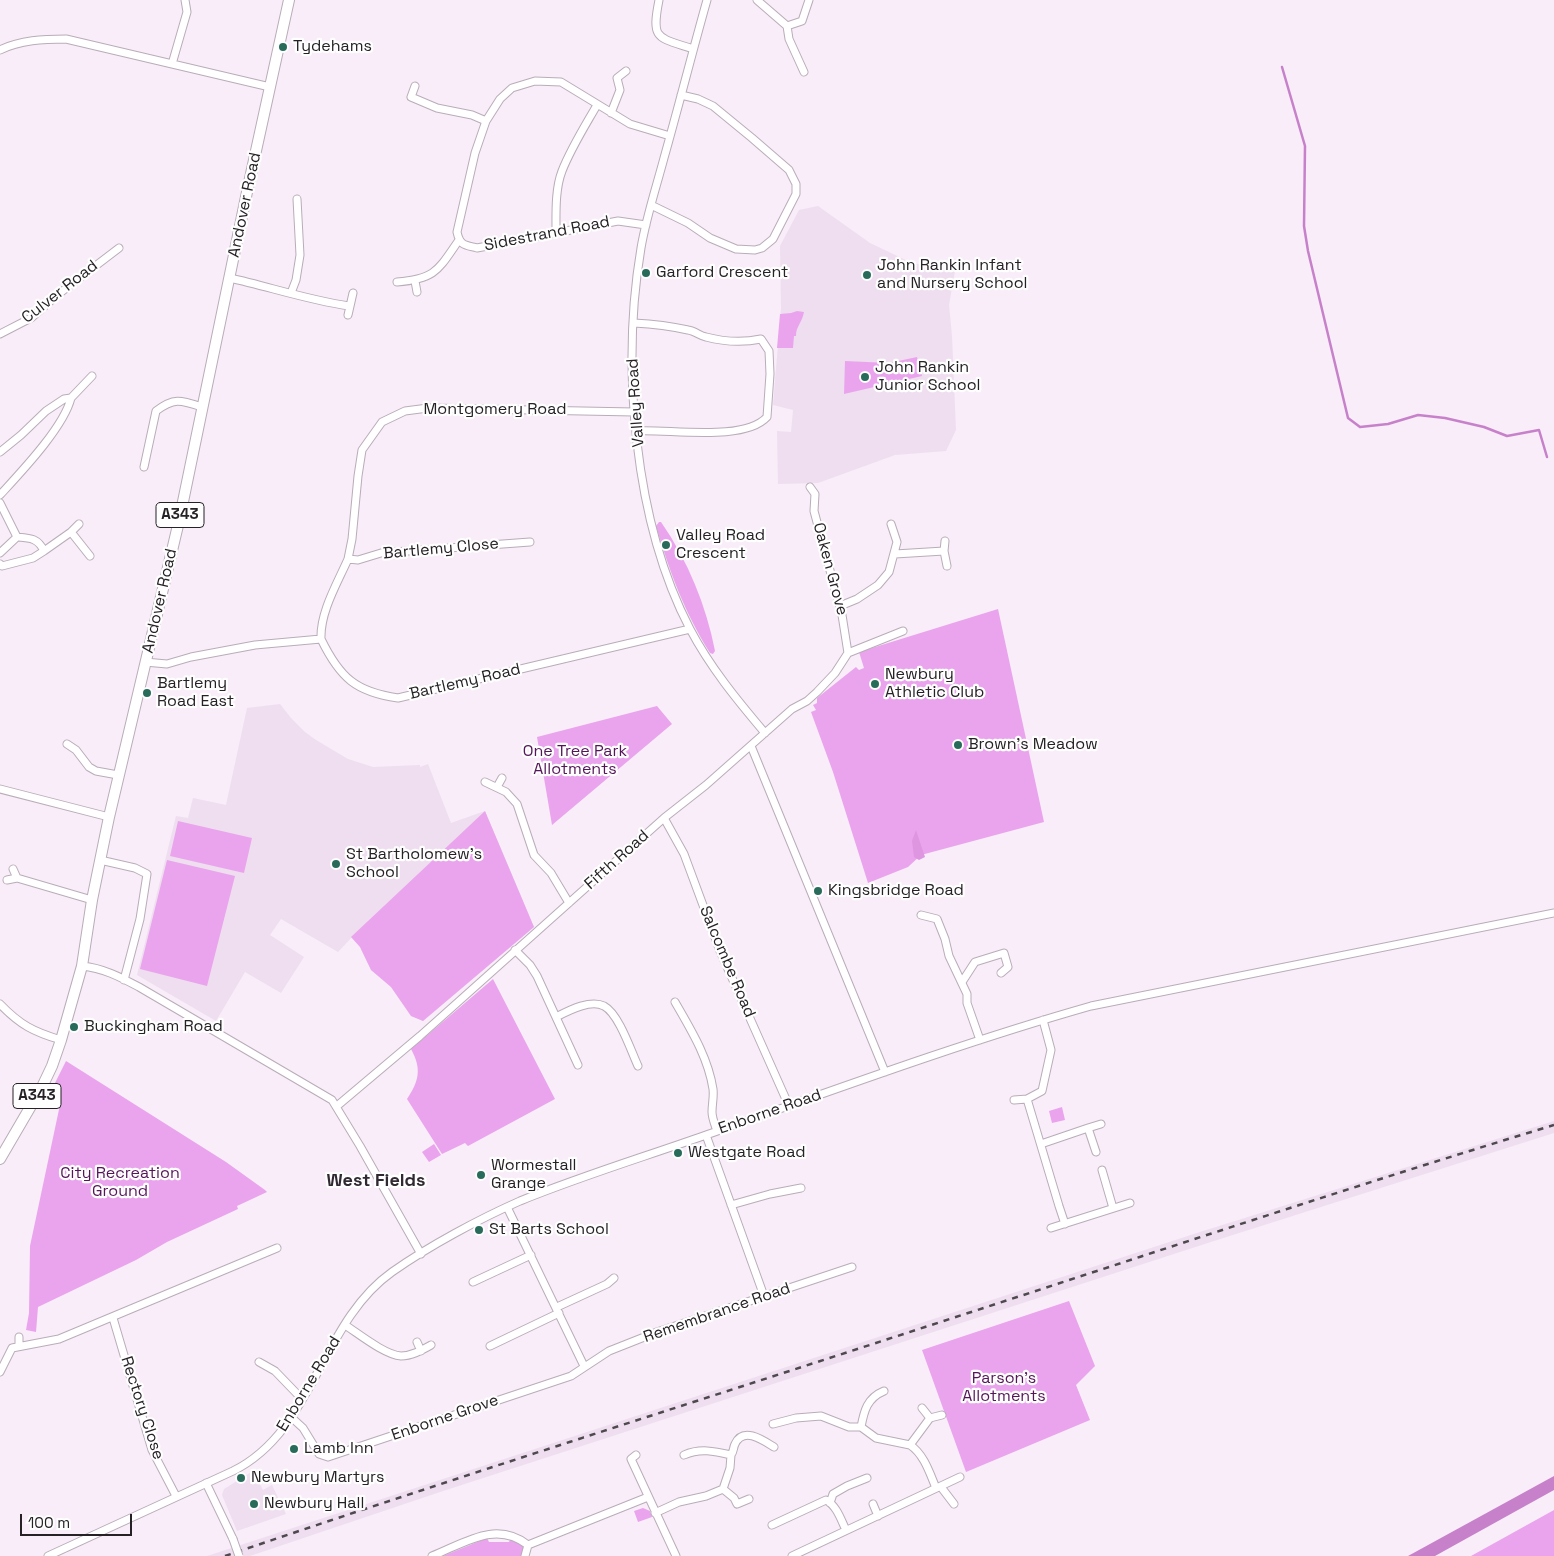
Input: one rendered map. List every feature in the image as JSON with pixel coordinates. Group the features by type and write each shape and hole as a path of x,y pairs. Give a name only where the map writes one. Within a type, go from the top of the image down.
{"main road":[{"name":"Andover Road","path":"0,1159 42,1088 52,1066 82,966 108,817 178,521 289,0"}],"street":[{"path":"172,64 181,39 187,12 185,0"},
{"path":"660,0 655,22 657,32 664,39 693,49"},
{"name":"Valley Road","path":"707,0 646,225 638,274 634,323 634,412 644,486 654,534 672,590 690,629 720,678 765,733"},
{"path":"757,0 787,26 789,39 804,72"},
{"path":"787,26 802,21 810,0"},
{"path":"0,50 8,46 41,39 66,39 270,87"},
{"path":"611,113 620,90 617,78 626,71"},
{"name":"Sidestrand Road","path":"646,225 618,221 477,248 465,246 459,240 457,232 475,153 486,121 500,99 512,88 535,81 561,82 630,124 670,136"},
{"path":"415,86 411,96 437,108 472,115 486,121"},
{"path":"651,205 688,223 710,238 736,249 755,250 762,248 773,239 796,194 796,184 789,170 752,138 712,106 698,99 681,95"},
{"path":"556,232 557,200 562,172 578,138 597,105"},
{"path":"291,294 296,280 300,255 297,199"},
{"path":"397,282 415,281 433,274 459,240"},
{"name":"Culver Road","path":"0,334 31,318 118,248"},
{"path":"230,278 263,285 312,300 349,306"},
{"path":"415,281 417,292"},
{"path":"348,315 353,294"},
{"path":"634,323 691,330 704,337 727,341 746,342 761,339 769,351 770,374 767,417 763,422 733,432 637,431"},
{"path":"0,495 45,442 69,406 71,398 92,376"},
{"path":"0,452 46,411 64,399 71,398"},
{"path":"144,467 156,411 168,402 184,402 202,408"},
{"name":"Montgomery Road","path":"348,559 362,450 382,422 405,411 428,408 634,412"},
{"name":"Oaken Grove","path":"810,488 815,494 814,511 840,606 847,637 848,653"},
{"path":"0,503 17,537"},
{"path":"0,564 2,566 33,558 72,532 79,524"},
{"path":"840,606 858,599 878,585 889,572 897,542 891,524"},
{"path":"72,532 90,556"},
{"path":"0,553 17,537 30,538 40,542 44,551"},
{"path":"945,541 944,551 947,566"},
{"name":"Bartlemy Close","path":"348,559 358,560 382,553 530,542"},
{"path":"895,554 944,551"},
{"path":"145,662 167,664 191,657 255,645 321,639 325,614 348,559"},
{"name":"Bartlemy Road","path":"321,639 330,658 346,679 376,695 398,698 690,629"},
{"path":"848,653 904,630"},
{"name":"Fifth Road","path":"337,1106 420,1036 664,818 752,746 792,710 807,701 835,673 848,653"},
{"path":"67,744 76,750 89,767 96,771 118,775"},
{"path":"752,746 885,1072"},
{"path":"497,787 502,778"},
{"path":"485,782 506,792 517,804 534,855 551,873 569,902"},
{"path":"0,789 108,817"},
{"name":"Salcombe Road","path":"664,818 684,854 720,951 788,1106"},
{"path":"100,860 135,868 147,874 140,918 124,980"},
{"path":"13,869 17,878"},
{"path":"7,880 17,878 92,900"},
{"name":"Enborne Road","path":"48,1556 252,1461 274,1440 291,1418 345,1325 359,1304 378,1283 421,1254 507,1207 579,1179 885,1072 1091,1006 1554,913"},
{"path":"921,915 938,919 949,956 962,982 980,1040"},
{"path":"515,950 530,965 537,976 578,1065"},
{"path":"962,982 976,962 1004,953 1008,967 1001,973"},
{"path":"82,966 96,968 124,980 332,1100 421,1254"},
{"path":"675,1002 696,1038 707,1064 713,1087 714,1101 712,1112 717,1131"},
{"path":"0,1004 14,1019 27,1028 61,1040"},
{"path":"556,1018 571,1010 589,1005 603,1006 611,1012 638,1066"},
{"path":"1014,1100 1027,1099 1042,1091 1045,1083 1051,1050 1043,1020"},
{"path":"1027,1099 1065,1224"},
{"path":"1041,1144 1101,1124"},
{"path":"1088,1128 1096,1152"},
{"path":"706,1135 764,1296"},
{"path":"1102,1170 1113,1208"},
{"path":"731,1205 801,1188"},
{"path":"1051,1228 1130,1203"},
{"path":"507,1207 584,1366"},
{"path":"14,1349 59,1339 277,1248"},
{"path":"473,1282 531,1255"},
{"name":"Remembrance Road","path":"584,1366 609,1351 657,1332 852,1267"},
{"path":"490,1346 607,1284 614,1278"},
{"name":"Rectory Close","path":"113,1318 152,1450 176,1496"},
{"name":"Enborne Road","path":"345,1325 392,1354 412,1355 431,1345"},
{"path":"0,1372 19,1337"},
{"path":"417,1342 421,1351"},
{"path":"259,1362 275,1371 302,1399"},
{"name":"Enborne Grove","path":"291,1418 302,1428 319,1454 328,1457 571,1376 584,1366"},
{"path":"861,1427 869,1400 874,1395 884,1391"},
{"path":"922,1408 930,1418"},
{"path":"910,1444 930,1418 942,1415"},
{"path":"774,1424 796,1418 821,1416 849,1427 861,1427 876,1438 910,1444 923,1459 938,1488 954,1504"},
{"path":"654,1513 679,1502 706,1496 723,1489 730,1468 731,1455 736,1442 743,1436 753,1435 774,1446"},
{"path":"684,1455 702,1450 731,1455"},
{"path":"636,1455 631,1459 654,1513 676,1556"},
{"path":"792,1556 960,1477"},
{"path":"830,1503 831,1491 867,1478"},
{"path":"206,1483 233,1539 239,1556"},
{"path":"723,1489 734,1498 737,1504 749,1499"},
{"path":"528,1545 648,1497"},
{"path":"772,1525 826,1500 840,1518 846,1530"},
{"path":"874,1504 878,1516"},
{"path":"432,1556 484,1535 500,1533 518,1537 528,1545"},
{"path":"525,1556 528,1545"}],"shaded area":[{"name":"John Rankin Junior School","path":"818,206 870,243 912,263 931,266 957,259 949,305 956,430 946,451 895,455 818,483 778,484 777,431 791,432 793,410 773,405 781,309 780,246 799,210"},
{"name":"St Bartholomew's School","path":"280,704 305,732 348,759 373,767 420,765 420,767 428,764 451,823 485,811 534,927 423,1021 411,1016 391,987 371,970 360,947 352,937 338,952 281,919 270,935 304,957 281,993 245,972 216,1021 137,975 176,816 188,818 193,798 226,805 247,708"},
{"path":"916,830 925,857 919,860 914,857 912,841"},
{"path":"1554,1121 1554,1133 1217,1240 440,1492 250,1556 207,1556 1200,1232"},
{"name":"Newbury Hall","path":"253,1471 263,1490 272,1485 286,1514 237,1531 222,1495 224,1489"},
{"path":"1554,1476 1554,1490 1435,1556 1408,1556"}],"green space":[{"path":"797,311 804,312 796,336 794,336 793,348 777,348 780,314"},
{"path":"917,357 922,376 844,394 845,361 889,363"},
{"path":"661,522 680,552 695,584 707,617 715,651 713,654 710,653 701,637 679,591 656,526"},
{"name":"Brown's Meadow","path":"998,609 1044,822 921,855 908,867 868,883 833,772 811,712 816,710 813,705 817,703 817,698 856,667 859,670 864,668 859,652"},
{"name":"One Tree Park Allotments","path":"657,706 672,724 552,825 537,737"},
{"path":"485,811 534,927 423,1021 411,1016 391,987 371,970 360,947 351,937"},
{"path":"178,821 252,838 244,873 170,856"},
{"path":"167,860 235,876 207,986 140,969"},
{"path":"493,979 555,1099 468,1146 465,1143 442,1154 407,1099 418,1075 417,1063 411,1049"},
{"name":"City Recreation Ground","path":"66,1061 226,1162 267,1192 237,1206 238,1209 167,1242 136,1260 38,1307 36,1332 26,1330 29,1313 30,1246 61,1100 49,1095"},
{"path":"1062,1107 1065,1120 1052,1123 1049,1111"},
{"path":"434,1144 441,1155 429,1162 422,1152"},
{"name":"Parson's Allotments","path":"1069,1301 1095,1366 1076,1385 1090,1420 966,1472 922,1350"},
{"path":"643,1508 650,1511 652,1517 638,1522 634,1511"},
{"path":"1554,1510 1554,1556 1471,1556"},
{"path":"487,1538 489,1542 509,1542 511,1538 523,1546 523,1556 443,1556"}],"waterway":[{"path":"1282,67 1305,146 1304,226 1308,251 1348,418 1360,427 1388,424 1418,415 1445,418 1484,427 1507,436 1539,430 1547,457"}],"railway":[{"path":"225,1556 1396,1174 1554,1125"}],"place":[{"name":"Tydehams","path":"283,47"},
{"name":"Garford Crescent","path":"646,273"},
{"name":"John Rankin Infant and Nursery School","path":"867,275"},
{"name":"John Rankin Junior School","path":"865,377"},
{"name":"Valley Road Crescent","path":"666,545"},
{"name":"Newbury Athletic Club","path":"875,684"},
{"name":"Bartlemy Road East","path":"147,693"},
{"name":"Brown's Meadow","path":"958,745"},
{"name":"St Bartholomew's School","path":"336,864"},
{"name":"Kingsbridge Road","path":"818,891"},
{"name":"Buckingham Road","path":"74,1027"},
{"name":"Westgate Road","path":"678,1153"},
{"name":"Wormestall Grange","path":"481,1175"},
{"name":"St Barts School","path":"479,1230"},
{"name":"Lamb Inn","path":"294,1449"},
{"name":"Newbury Martyrs","path":"241,1478"},
{"name":"Newbury Hall","path":"254,1504"}],"district":[{"name":"West Fields","path":"376,1181"}]}
